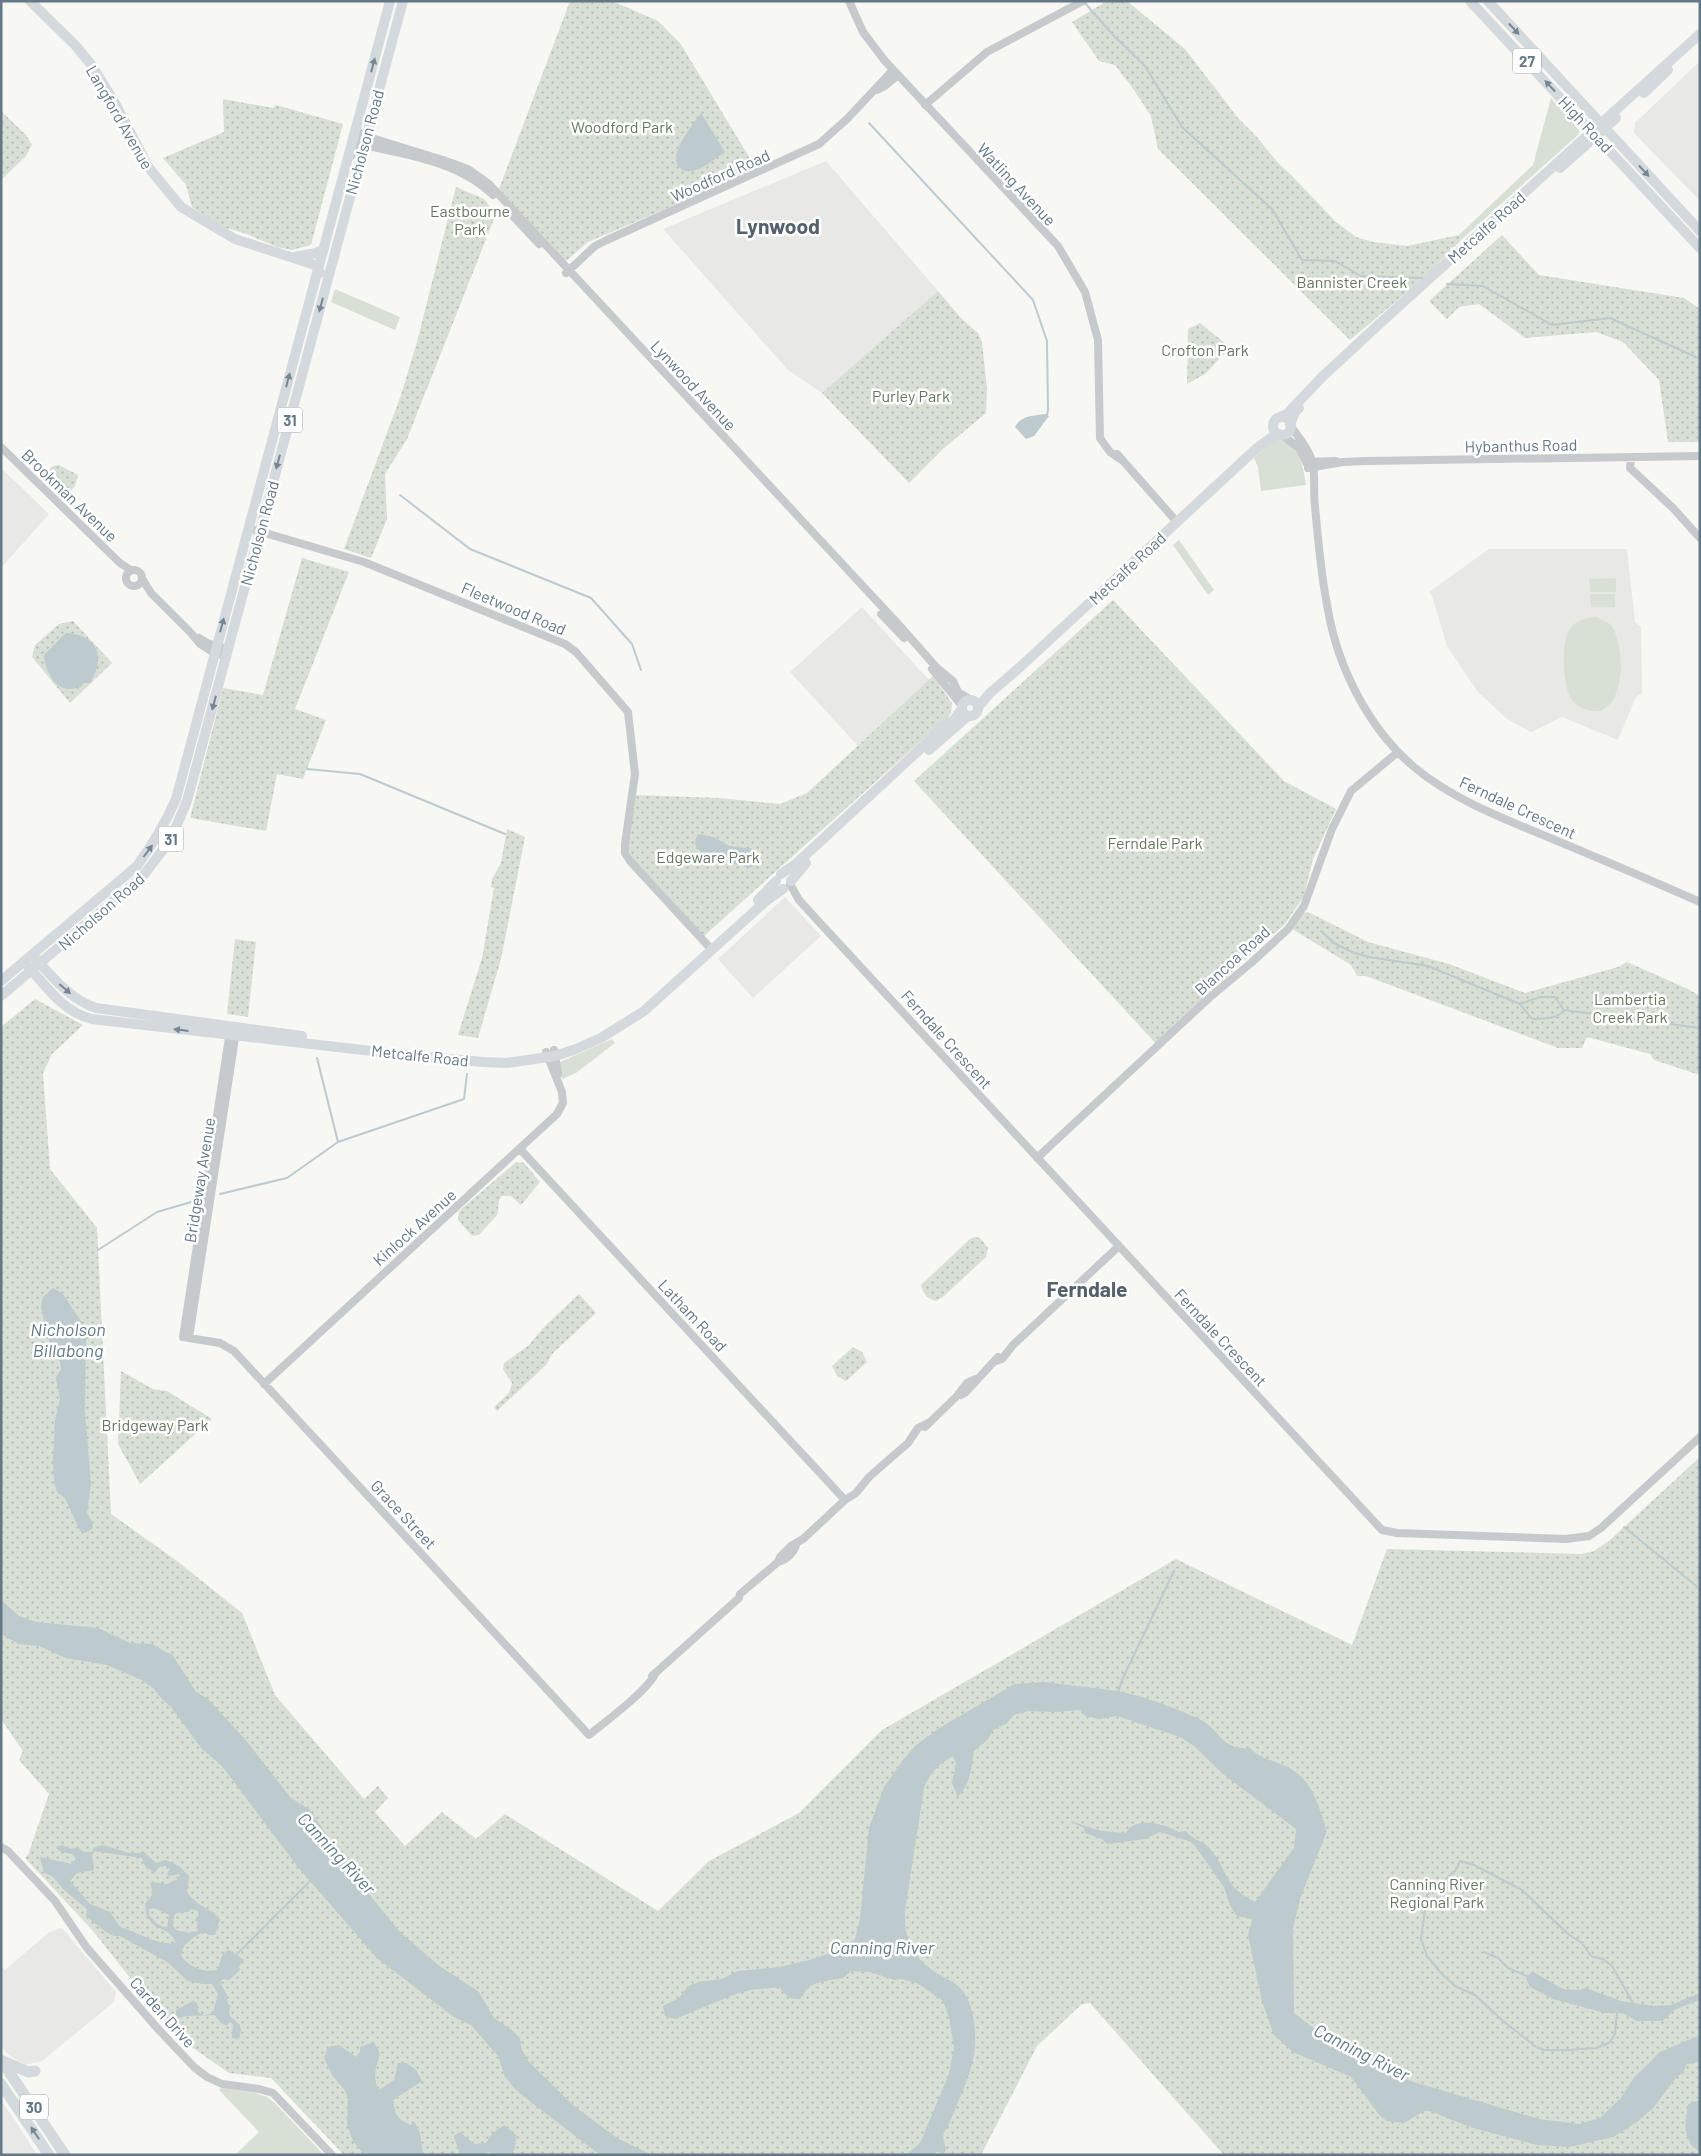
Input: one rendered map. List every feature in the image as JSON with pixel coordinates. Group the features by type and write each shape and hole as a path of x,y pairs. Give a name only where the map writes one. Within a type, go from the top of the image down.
{"highway":[{"path":"1,2060 28,2072 35,2071"},
{"name":"30","path":"1,2060 65,2155"},
{"name":"30","path":"1,2084 49,2155"}],"main road":[{"name":"Langford Avenue","path":"30,1 76,46 93,67 115,103 149,168 168,194 196,222 234,244 290,265 314,272 318,270 315,265 235,240 188,213"},
{"name":"Nicholson Road","path":"1,980 137,866 166,822 176,799 390,1"},
{"name":"Nicholson Road","path":"1,996 143,876 171,839 188,801 402,1"},
{"name":"High Road","path":"1470,1 1700,248"},
{"name":"High Road","path":"1488,1 1700,231"},
{"name":"Metcalfe Road","path":"1278,432 1274,421 1287,414 1322,377 1603,125 1697,37"},
{"name":"Metcalfe Road","path":"28,957 63,1004 81,1016 233,1031 483,1062 507,1063 550,1054 592,1042 623,1026 644,1012 710,948 766,901 830,837 956,725 969,707 1019,668 1175,520 1264,442 1278,432 1287,432 1295,412 1594,133"},
{"path":"289,258 306,256 324,248"},
{"path":"326,285 318,270 333,258"},
{"path":"1280,417 1286,418 1290,425"}],"street":[{"name":"Watling Avenue","path":"849,1 863,32 896,73 1058,246 1085,292 1098,340 1101,414 1105,436 1120,458 1175,520"},
{"path":"926,107 987,52 1080,3"},
{"name":"Woodford Road","path":"567,271 595,246 607,240 809,150 826,139 877,90 881,82 896,73"},
{"path":"346,163 359,143 365,141 356,128"},
{"name":"Lynwood Avenue","path":"365,141 375,139 443,160 477,174 503,198 567,271 969,707"},
{"name":"Ferndale Crescent","path":"1290,425 1304,445 1310,465 1324,591 1338,652 1369,714 1398,752 1431,779 1497,816 1700,902"},
{"name":"Ferndale Crescent","path":"1278,432 1299,448 1310,465"},
{"name":"Brookman Avenue","path":"1,448 129,572"},
{"name":"Hybanthus Road","path":"1310,465 1334,460 1343,462 1700,456"},
{"path":"1631,458 1630,468 1700,538"},
{"path":"1640,458 1637,468 1643,479"},
{"name":"Fleetwood Road","path":"248,528 334,552 398,574 565,644 576,652 628,712 635,774 624,844 625,853 630,861 710,948"},
{"path":"140,583 130,585 126,580 129,572 139,571 140,583 200,644 227,652"},
{"name":"Blancoa Road","path":"1037,1158 1209,998 1288,929 1304,906 1332,829 1351,791 1398,752"},
{"name":"Ferndale Crescent","path":"784,883 1382,1530 1396,1533 1566,1538 1589,1536 1601,1528 1700,1437"},
{"name":"Bridgeway Avenue","path":"186,1338 233,1031"},
{"name":"Kinlock Avenue","path":"264,1384 556,1114 563,1103 562,1092 550,1054"},
{"name":"Latham Road","path":"520,1149 847,1499"},
{"path":"847,1499 856,1493 869,1477 914,1440 928,1423 957,1396 965,1394 976,1379 996,1361 1002,1359 1013,1345 1119,1246"},
{"name":"Grace Street","path":"186,1338 224,1345 234,1351 589,1735 652,1681 656,1674 739,1598 744,1597 756,1586 758,1580 795,1550 796,1545 847,1499"},
{"name":"Carden Drive","path":"1,1847 8,1851 55,1902 87,1948 158,2030 194,2067 207,2077 222,2084 260,2089 273,2093 332,2155"}],"shaded area":[{"path":"1700,61 1700,201 1634,133 1635,123"},
{"path":"826,161 938,291 822,393 788,370 663,229"},
{"path":"1,468 49,514 1,568"},
{"path":"1489,549 1627,549 1635,622 1641,627 1642,693 1636,697 1618,740 1562,717 1531,732 1507,719 1477,691 1447,646 1432,596 1429,592"},
{"path":"862,607 929,680 858,746 790,672"},
{"path":"785,897 821,936 753,998 718,959"},
{"path":"60,1928 63,1929 116,1992 114,2002 42,2061 24,2065 8,2054 1,2046 1,1966 5,1970 48,1933"},
{"path":"1,2100 14,2119 37,2155 1,2155"}],"green space":[{"name":"Woodford Park","path":"570,1 612,1 658,21 680,43 757,170 588,242 565,262 499,189"},
{"name":"Bannister Creek","path":"1107,1 1127,1 1185,49 1238,118 1257,137 1277,162 1336,222 1356,237 1373,242 1407,246 1459,235 1462,239 1422,279 1350,340 1158,149 1151,116 1132,87 1115,65 1099,61 1072,22"},
{"path":"1551,98 1579,130 1579,134 1462,239 1459,235 1533,165"},
{"path":"223,99 273,108 276,105 343,124 311,245 292,250 277,247 244,233 222,227 192,207 186,185 163,158 224,132"},
{"path":"1,111 26,135 32,145 26,156 1,180"},
{"name":"Eastbourne Park","path":"456,187 484,199 496,214 407,439 385,474 387,519 371,558 344,549 401,395 417,342"},
{"name":"Bannister Creek","path":"1502,235 1539,275 1684,298 1700,309 1700,442 1668,442 1659,380 1623,342 1596,332 1525,338 1479,304 1459,307 1447,319 1429,301"},
{"path":"335,289 400,317 395,330 331,302"},
{"name":"Purley Park","path":"938,291 961,318 978,333 982,342 987,389 986,413 943,449 909,483 822,393"},
{"name":"Crofton Park","path":"1200,323 1226,344 1225,353 1205,374 1187,384 1188,329"},
{"path":"1279,438 1286,441 1296,451 1302,463 1306,485 1261,491 1258,467 1254,458 1270,443"},
{"path":"59,465 78,475 75,486 67,496 61,496 46,481 45,473 53,466"},
{"path":"1179,540 1214,590 1208,595 1173,545"},
{"path":"302,558 349,572 295,709 326,720 303,779 277,774 266,831 190,818 223,688 263,695"},
{"path":"1616,578 1616,592 1590,592 1589,579"},
{"path":"1590,594 1615,594 1615,607 1591,607"},
{"name":"Ferndale Park","path":"1113,600 1284,781 1336,809 1313,859 1304,896 1285,924 1238,966 1158,1046 914,781"},
{"path":"1596,617 1610,624 1619,646 1621,660 1617,690 1612,702 1603,709 1592,711 1576,704 1569,694 1564,674 1564,652 1568,632 1572,626 1580,620"},
{"path":"73,621 112,663 70,703 32,657 35,645 59,624"},
{"name":"Edgeware Park","path":"933,676 952,703 951,714 704,936 634,861 629,851 628,843 636,795 719,798 780,804 807,793"},
{"path":"507,829 525,837 501,959 478,1038 458,1035 482,958 494,888 491,887 492,879 501,863"},
{"name":"Lambertia Creek Park","path":"1308,912 1368,942 1449,964 1525,993 1618,967 1627,962 1700,996 1700,1075 1654,1060 1650,1054 1587,1037 1582,1048 1558,1048 1366,976 1357,976 1351,965 1289,927 1298,914"},
{"path":"235,939 256,942 248,1017 227,1014"},
{"name":"Canning River Regional Park","path":"35,999 83,1025 52,1054 43,1073 50,1169 97,1228 111,1514 177,1561 242,1613 275,1695 364,1799 378,1786 388,1798 375,1812 405,1846 442,1812 476,1839 505,1814 658,1911 709,1861 799,1813 882,1730 1176,1559 1352,1645 1387,1549 1581,1554 1594,1551 1610,1540 1700,1457 1700,2155 1224,2155 1090,2003 1082,2004 1037,2046 981,2155 344,2155 271,2078 229,2073 177,2037 93,1931 25,1858 28,1855 49,1794 19,1760 23,1751 1,1719 1,1027"},
{"path":"612,1039 615,1043 576,1073 562,1079 558,1063"},
{"path":"516,1162 524,1163 540,1182 521,1205 511,1196 502,1196 499,1201 497,1215 479,1235 472,1236 458,1220 459,1211"},
{"path":"980,1238 988,1248 986,1257 943,1297 936,1301 928,1298 921,1285 970,1239"},
{"path":"579,1294 596,1313 553,1353 546,1365 497,1411 494,1407 509,1393 512,1383 503,1369 504,1363 528,1346 544,1327"},
{"path":"853,1347 862,1352 867,1362 846,1381 837,1376 832,1366"},
{"name":"Bridgeway Park","path":"121,1371 153,1389 167,1391 212,1419 140,1484 118,1444"},
{"path":"221,2088 255,2093 267,2097 275,2103 324,2155 235,2155 259,2132 219,2090"}],"water":[{"path":"701,113 725,152 699,169 684,171 677,163 676,156 683,140"},
{"path":"1045,414 1049,416 1034,436 1026,439 1015,427 1024,418"},
{"path":"66,633 86,638 96,649 98,656 98,664 90,683 84,683 80,687 70,689 60,686 52,679 45,664 44,655"},
{"path":"699,834 713,837 730,846 753,849 758,859 756,865 750,868 703,856 695,844"},
{"name":"Nicholson Billabong","path":"53,1288 63,1294 82,1323 86,1335 85,1412 91,1483 87,1513 93,1528 85,1533 80,1531 65,1498 57,1492 54,1482 55,1420 60,1399 56,1378 61,1369 60,1362 52,1350 41,1307 43,1297"},
{"name":"Canning River","path":"1,1600 19,1616 36,1622 98,1628 130,1643 152,1644 172,1654 196,1692 208,1699 244,1738 291,1798 309,1809 364,1888 399,1931 438,1965 479,1992 494,2018 520,2038 522,2050 529,2062 574,2106 617,2138 652,2155 600,2155 518,2092 505,2077 498,2056 471,2025 454,2017 377,1958 297,1866 222,1766 201,1748 171,1707 153,1688 142,1680 107,1665 66,1658 39,1646 19,1644 1,1634"},
{"path":"1045,1682 1117,1691 1168,1706 1205,1722 1232,1746 1250,1748 1264,1758 1291,1769 1305,1781 1315,1797 1327,1831 1301,1896 1293,1928 1294,2013 1341,2049 1390,2075 1539,2119 1579,2124 1600,2118 1621,2098 1633,2079 1660,2052 1700,2035 1700,2062 1687,2064 1683,2072 1675,2079 1653,2108 1637,2122 1613,2137 1569,2147 1537,2145 1470,2127 1430,2111 1424,2111 1404,2123 1387,2121 1380,2116 1351,2077 1293,2052 1274,2035 1262,2001 1248,1935 1252,1919 1237,1916 1230,1905 1224,1887 1192,1842 1160,1832 1145,1839 1107,1844 1102,1839 1085,1833 1084,1828 1071,1822 1099,1830 1125,1833 1140,1823 1164,1826 1179,1832 1186,1831 1210,1849 1237,1890 1255,1902 1294,1848 1296,1829 1223,1774 1194,1746 1180,1737 1117,1716 1099,1719 1085,1716 1080,1710 1028,1711 1014,1715 1007,1723 993,1730 988,1739 974,1751 968,1781 958,1797 952,1783 956,1763 953,1756 935,1769 924,1788 905,1911 907,1937 918,1958 924,1964 964,1992 974,2018 975,2028 975,2047 972,2064 944,2133 943,2138 946,2150 944,2153 906,2155 920,2143 949,2074 954,2047 949,2017 943,2001 917,1983 901,1979 895,1980 870,1972 851,1971 843,1978 814,1984 806,1990 800,1999 789,1998 779,1987 750,1990 675,2019 665,2016 663,2006 679,1998 688,1986 699,1982 722,1979 738,1971 780,1967 813,1959 839,1950 855,1939 860,1919 869,1828 884,1787 903,1760 915,1746 941,1727 1015,1684"},
{"path":"62,1845 71,1849 78,1847 83,1852 92,1852 94,1870 77,1873 70,1881 90,1904 110,1912 120,1927 162,1942 176,1943 173,1937 154,1925 147,1914 145,1904 153,1894 150,1882 167,1884 178,1879 180,1874 169,1876 167,1874 170,1869 166,1866 159,1867 155,1873 145,1866 142,1858 93,1851 93,1848 103,1845 129,1853 145,1853 156,1863 166,1860 179,1866 189,1876 187,1892 195,1901 220,1919 215,1935 203,1932 186,1944 181,1956 193,1966 207,1971 217,1970 222,1956 229,1950 244,1960 239,1967 240,1970 229,1980 223,1979 220,1982 227,1995 228,2004 231,2006 229,2013 240,2025 239,2039 232,2038 233,2022 226,2026 215,2015 180,2018 176,2015 176,2010 193,2001 197,2003 198,2012 204,2015 213,2013 218,1994 212,1984 188,1981 167,1962 120,1936 114,1936 106,1932 86,1916 87,1909 63,1889 52,1876 44,1873 40,1857 71,1864 76,1859 72,1854 59,1851 57,1847","holes":["154,1908 169,1915 167,1928 157,1924 149,1915 149,1909","191,1909 198,1911 199,1917 194,1920 197,1922 198,1931 189,1933 176,1930 173,1926 176,1913 188,1912"]},
{"path":"1531,1973 1535,1973 1563,1989 1577,1990 1586,1988 1621,2001 1654,2006 1671,2005 1700,1993 1700,2000 1676,2009 1662,2021 1637,2021 1623,2013 1605,2013 1553,1999 1530,1987 1526,1978"},
{"path":"374,2042 380,2054 375,2076 379,2090 394,2080 398,2063 406,2063 416,2070 422,2081 393,2100 396,2113 400,2118 411,2125 415,2123 420,2133 423,2155 373,2155 362,2152 353,2141 347,2125 348,2098 344,2089 332,2075 324,2058 328,2047 339,2045 356,2057 360,2052 360,2047"},
{"path":"1700,2100 1700,2152 1691,2145 1685,2126 1688,2104"},
{"path":"504,2125 516,2135 515,2149 509,2155 496,2155 488,2152 483,2155 460,2155 454,2136 460,2132 474,2144 486,2143 492,2134"}],"waterway":[{"name":"Bannister Creek","path":"1085,3 1113,35 1145,66 1182,127 1272,209 1302,260 1335,261 1361,276 1423,278"},
{"path":"869,123 1033,300 1047,341 1047,415"},
{"name":"Bannister Creek","path":"1447,284 1483,286 1552,325 1610,318 1700,359"},
{"path":"400,495 470,549 591,598 632,644 641,670"},
{"path":"307,769 360,774 505,834"},
{"path":"1321,931 1334,943 1352,952 1369,957 1428,966 1520,1004 1540,997 1555,997 1564,1010"},
{"path":"1520,1004 1532,1019 1554,1017 1564,1010"},
{"path":"1564,1010 1700,1028"},
{"path":"317,1058 338,1142"},
{"path":"220,1194 287,1178 338,1142 464,1099 467,1074"},
{"path":"98,1250 157,1212 198,1200"},
{"path":"1624,1527 1700,1589"},
{"path":"1118,1693 1122,1680 1174,1571"},
{"path":"1617,2013 1615,2034 1609,2043 1596,2048 1567,2050 1544,2050 1536,2047 1502,2020 1475,1995 1455,1986 1427,1956 1421,1939 1427,1895 1455,1871 1460,1861 1474,1865 1522,1890 1568,1934 1582,1943 1591,1956 1603,1959 1612,1966 1633,2003"},
{"path":"235,1956 311,1880"},
{"path":"1484,1952 1498,1958 1508,1968 1527,1976"}],"district":[{"name":"Lynwood","path":"778,225"},
{"name":"Ferndale","path":"1087,1288"}]}
